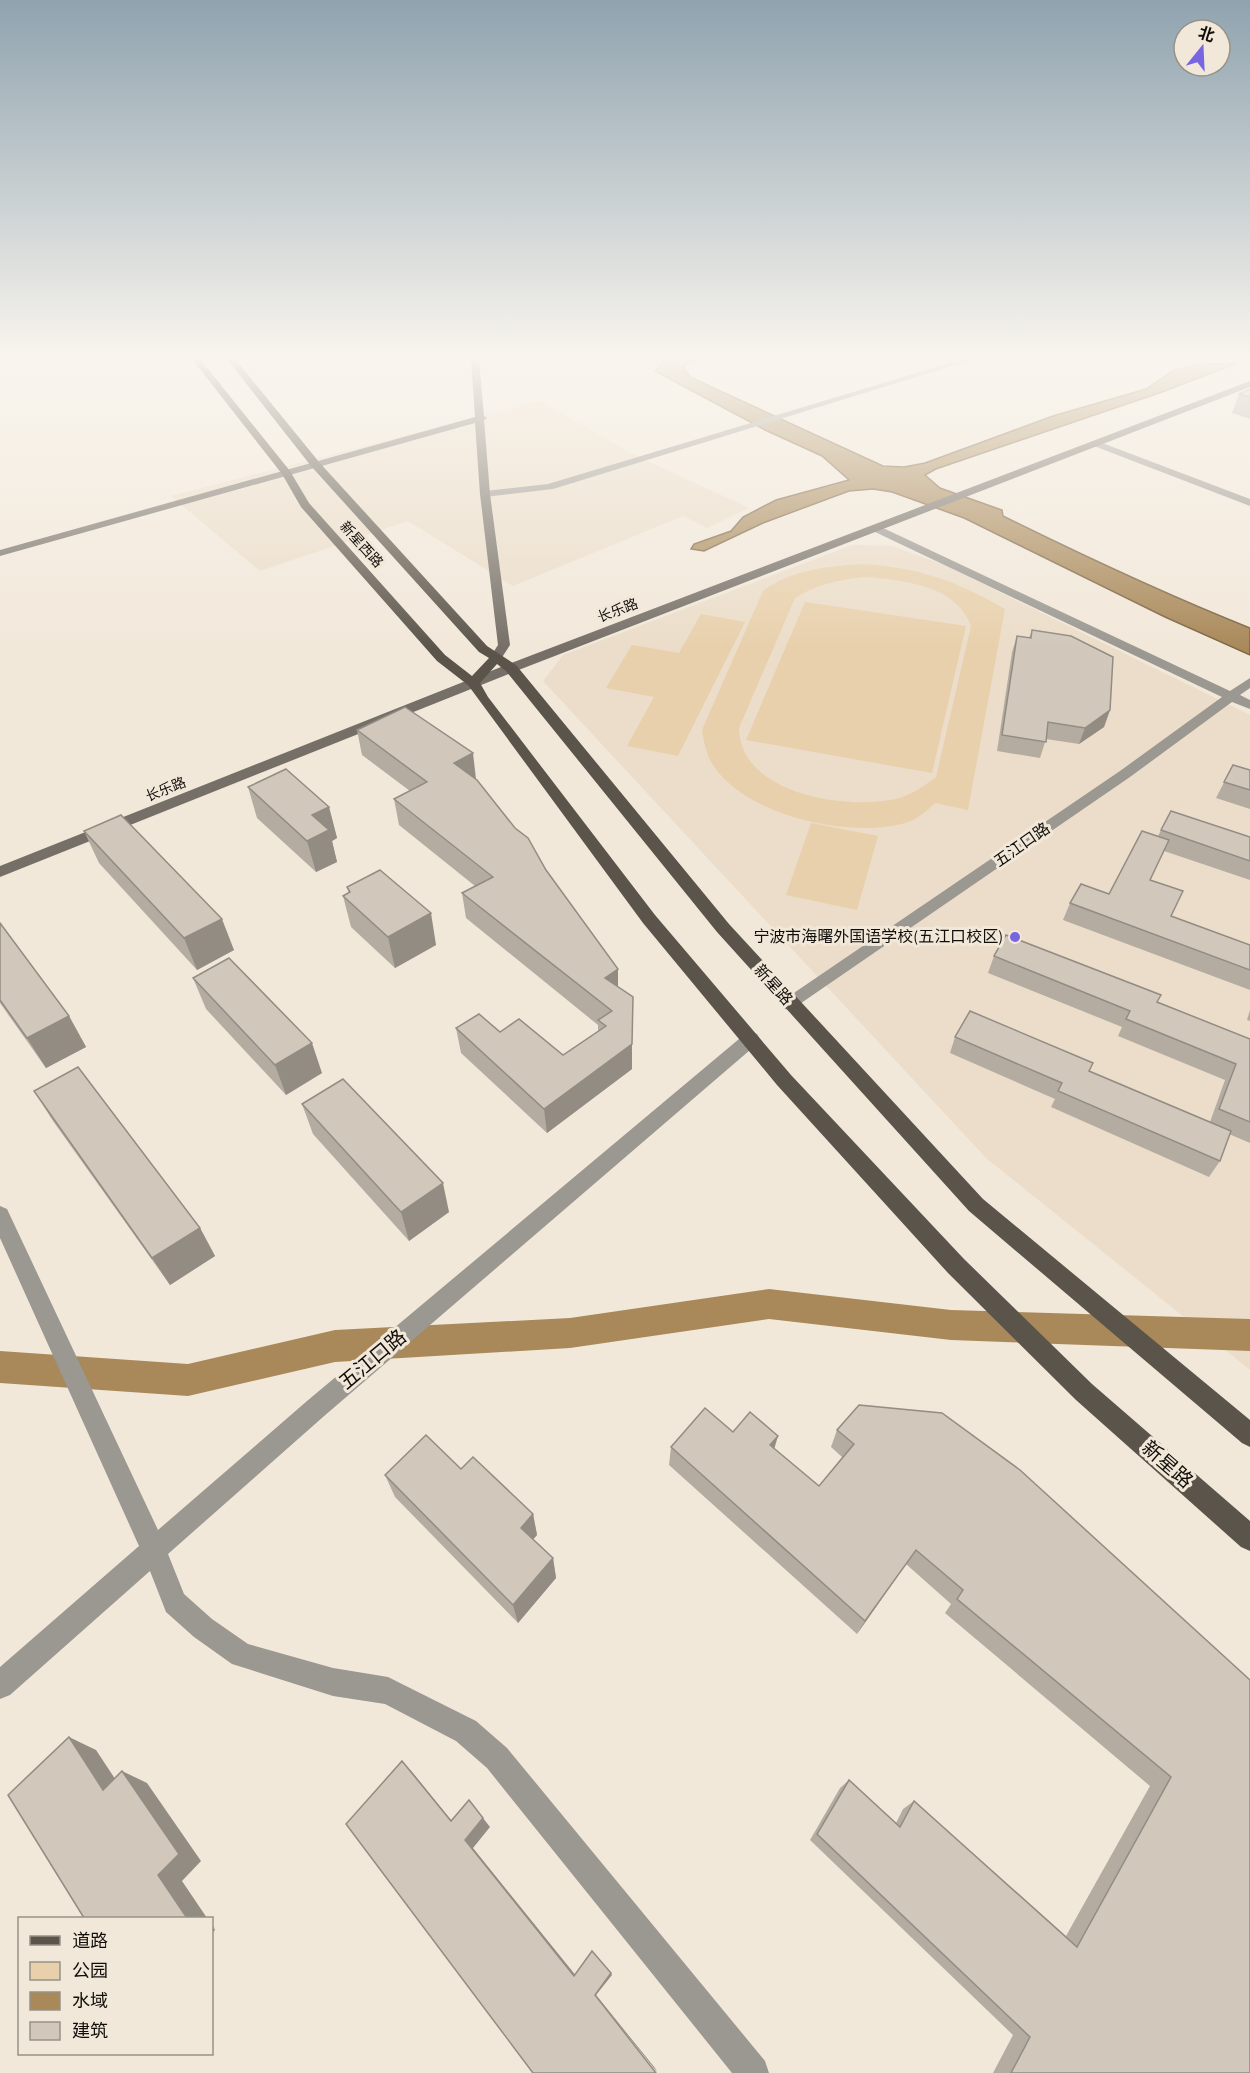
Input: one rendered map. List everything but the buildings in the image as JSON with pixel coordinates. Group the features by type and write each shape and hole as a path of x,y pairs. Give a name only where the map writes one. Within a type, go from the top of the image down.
{"main road":[{"name":"新星西路","path":"273,456 306,505 441,658 473,683 649,919 751,1039"},
{"name":"新星西路","path":"308,456 503,664"},
{"path":"473,683 503,664"},
{"name":"新星路","path":"503,664 723,928 976,1205 1250,1434"},
{"name":"新星路","path":"751,1039 784,1080 956,1266 1084,1392 1250,1538"}],"street":[{"path":"0,553 345,456"},
{"path":"483,456 485,494 504,645 503,664"},
{"path":"485,494 549,487 649,456"},
{"name":"长乐路","path":"503,664 877,529 1067,456"},
{"path":"1127,456 1250,503"},
{"path":"1157,456 1250,492"},
{"path":"877,529 1250,705"},
{"name":"五江口路","path":"791,1004 1250,682"},
{"name":"长乐路","path":"0,872 473,683"},
{"name":"五江口路","path":"0,1685 155,1552 315,1409 751,1039"},
{"path":"0,1215 155,1552 175,1603 203,1628 241,1655 333,1682 388,1691 466,1731 497,1758 753,2073"}],"shaded area":[{"path":"327,456 637,456 749,508 707,528 683,516 513,586 408,521 260,571 171,496"},
{"name":"宁波市海曙外国语学校(五江口校区)","path":"852,545 892,546 942,564 1250,715 1250,1370 986,1158 543,681 563,655"}],"green space":[{"path":"864,564 903,569 938,578 971,591 1005,609 968,810 935,803 921,815 905,823 856,828 828,825 773,810 749,798 728,783 711,761 702,730 763,591 799,573","holes":["865,577 911,583 941,593 954,601 964,612 971,626 936,777 922,787 896,799 875,802 824,799 776,782 757,768 744,750 739,728 795,598 820,586"]},
{"path":"805,602 966,626 932,773 746,740"},
{"path":"701,614 745,622 678,756 627,746 654,697 606,688 632,645 679,653"},
{"path":"811,823 878,836 857,910 786,895"}],"water":[{"path":"822,456 861,456 883,466 904,467 945,456 975,456 925,475 940,488 1002,510 1003,516 1064,546 1157,589 1250,628 1250,655 1165,617 964,518 892,492 873,489 849,491 763,523 704,551 691,549 694,544 731,531 743,517 776,500 849,480"}],"waterway":[{"path":"0,1367 188,1380 335,1346 570,1333 769,1304 951,1325 1250,1335"}],"place":[{"name":"宁波市海曙外国语学校(五江口校区)","path":"1015,937"}]}
